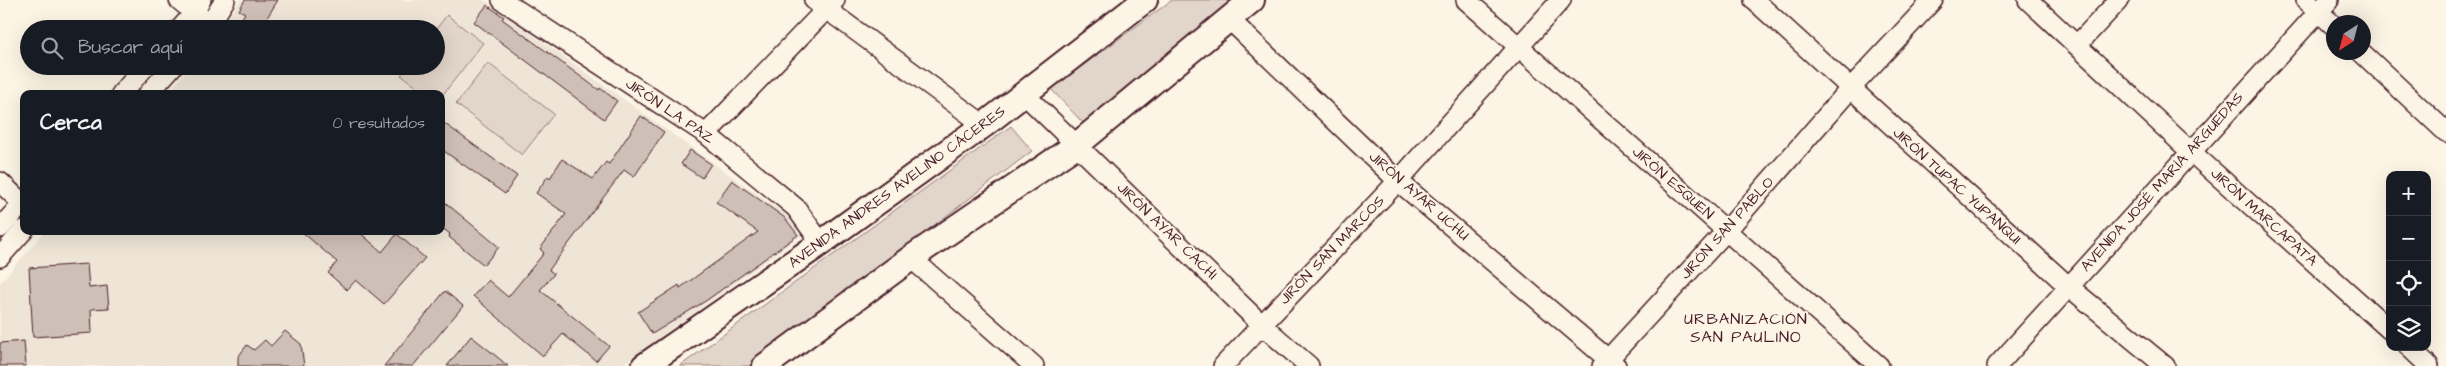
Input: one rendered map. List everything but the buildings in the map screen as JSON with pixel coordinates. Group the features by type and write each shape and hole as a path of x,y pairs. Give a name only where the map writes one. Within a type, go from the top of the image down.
{"main road":[{"name":"AVENIDA ANDRES AVELINO CÁCERES","path":"644,366 984,125 1145,0"},
{"path":"765,366 911,258 1078,144 1252,0"}],"street":[{"path":"179,0 198,7 205,20"},
{"path":"213,20 226,0"},
{"name":"JIRÓN LA PAZ","path":"502,0 706,134 796,208 821,242"},
{"name":"JIRÓN ESQUEN","path":"1466,0 1879,366"},
{"name":"JIRÓN SAN MARCOS","path":"1223,366 1398,180 1561,0"},
{"name":"JIRÓN TUPAC YUPANQUI","path":"1754,0 2068,286 2165,366"},
{"name":"JIRÓN SAN PABLO","path":"1609,364 1850,89 1933,0"},
{"name":"JIRÓN MARCAPATA","path":"2028,0 2190,151 2386,326"},
{"path":"2077,45 2119,0"},
{"path":"706,134 825,3 984,125"},
{"path":"2318,4 2326,15"},
{"name":"AVENIDA JOSÉ MARÍA ARGUEDAS","path":"1997,366 2190,151 2318,4"},
{"path":"187,20 198,7"},
{"name":"JIRÓN AYAR UCHU","path":"1229,19 1398,180 1609,364"},
{"path":"2370,60 2446,132"},
{"path":"125,90 138,75"},
{"path":"152,90 165,75"},
{"name":"JIRÓN AYAR CACHI","path":"1025,95 1078,144 1262,324 1309,366"},
{"path":"0,182 20,200"},
{"path":"0,228 20,206"},
{"path":"0,256 20,234"},
{"path":"911,258 1034,366"},
{"path":"2412,351 2429,366"}],"shaded area":[{"path":"240,0 484,0 789,217 802,235 620,366 0,366 0,283 42,235 445,235 445,90 170,90 183,75 445,75 445,20 227,20"},
{"path":"1172,0 1233,0 1083,123 1051,89"},
{"path":"447,15 483,43 445,92 445,90 421,90 401,75 445,75 445,20 443,20"},
{"path":"488,63 554,114 522,155 456,104"},
{"path":"1011,126 1032,151 749,366 680,366"}],"district":[{"name":"URBANIZACIÓN SAN PAULINO","path":"1746,328"}]}
